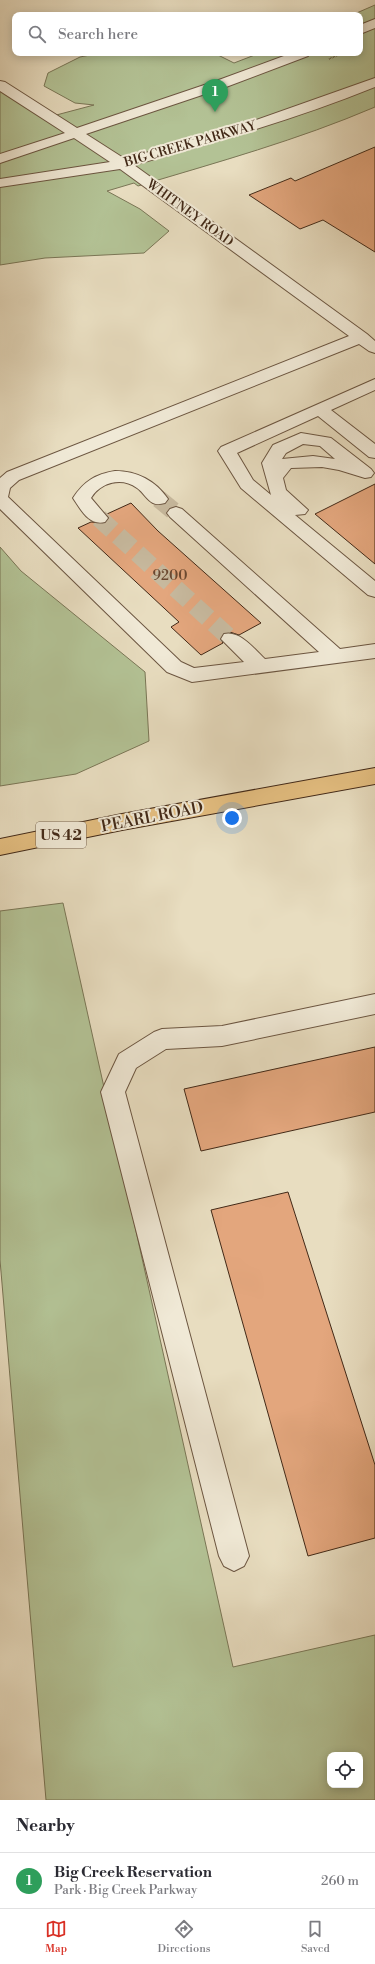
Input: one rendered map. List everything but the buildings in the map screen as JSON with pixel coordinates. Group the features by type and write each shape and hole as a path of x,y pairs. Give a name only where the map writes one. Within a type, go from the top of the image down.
{"main road":[{"name":"PEARL ROAD","path":"0,847 122,822 375,776"}],"street":[{"path":"363,29 375,23"},
{"path":"0,159 77,134 296,56"},
{"name":"BIG CREEK PARKWAY","path":"0,183 123,164 244,129 338,97 375,82"},
{"name":"WHITNEY ROAD","path":"0,85 123,164 375,348"},
{"path":"0,495 2,486 13,476 361,337"},
{"path":"375,384 227,450 247,484 375,590"},
{"path":"320,409 375,453"},
{"path":"370,477 344,455 325,442 301,438 279,449 271,463 276,476 278,492 375,572"},
{"path":"276,476 286,463 313,460 343,465 370,477"},
{"path":"99,518 93,513 82,498 86,490 94,483 105,478 123,477 140,482 159,499"},
{"path":"0,499 174,667 192,675 375,651"},
{"path":"176,513 337,657"},
{"path":"231,639 261,667"},
{"path":"234,1556 113,1092 127,1061 162,1039 222,1036 375,1004"}],"green space":[{"path":"375,5 375,107 317,130 258,150 138,186 134,183 107,191 140,209 169,231 144,253 45,258 0,265 0,86 45,118 94,105 75,103 44,86 48,73 85,56 220,56 234,63 252,56 363,56 363,12 359,12"},
{"path":"0,547 21,571 145,672 149,741 76,774 0,786"},
{"path":"63,903 233,1667 375,1635 375,1800 46,1800 0,1260 0,911"}],"tunnel":[{"path":"159,499 176,513"},
{"path":"99,518 231,639"}],"place":[{"name":"Big Creek Reservation","path":"215,112"}]}
